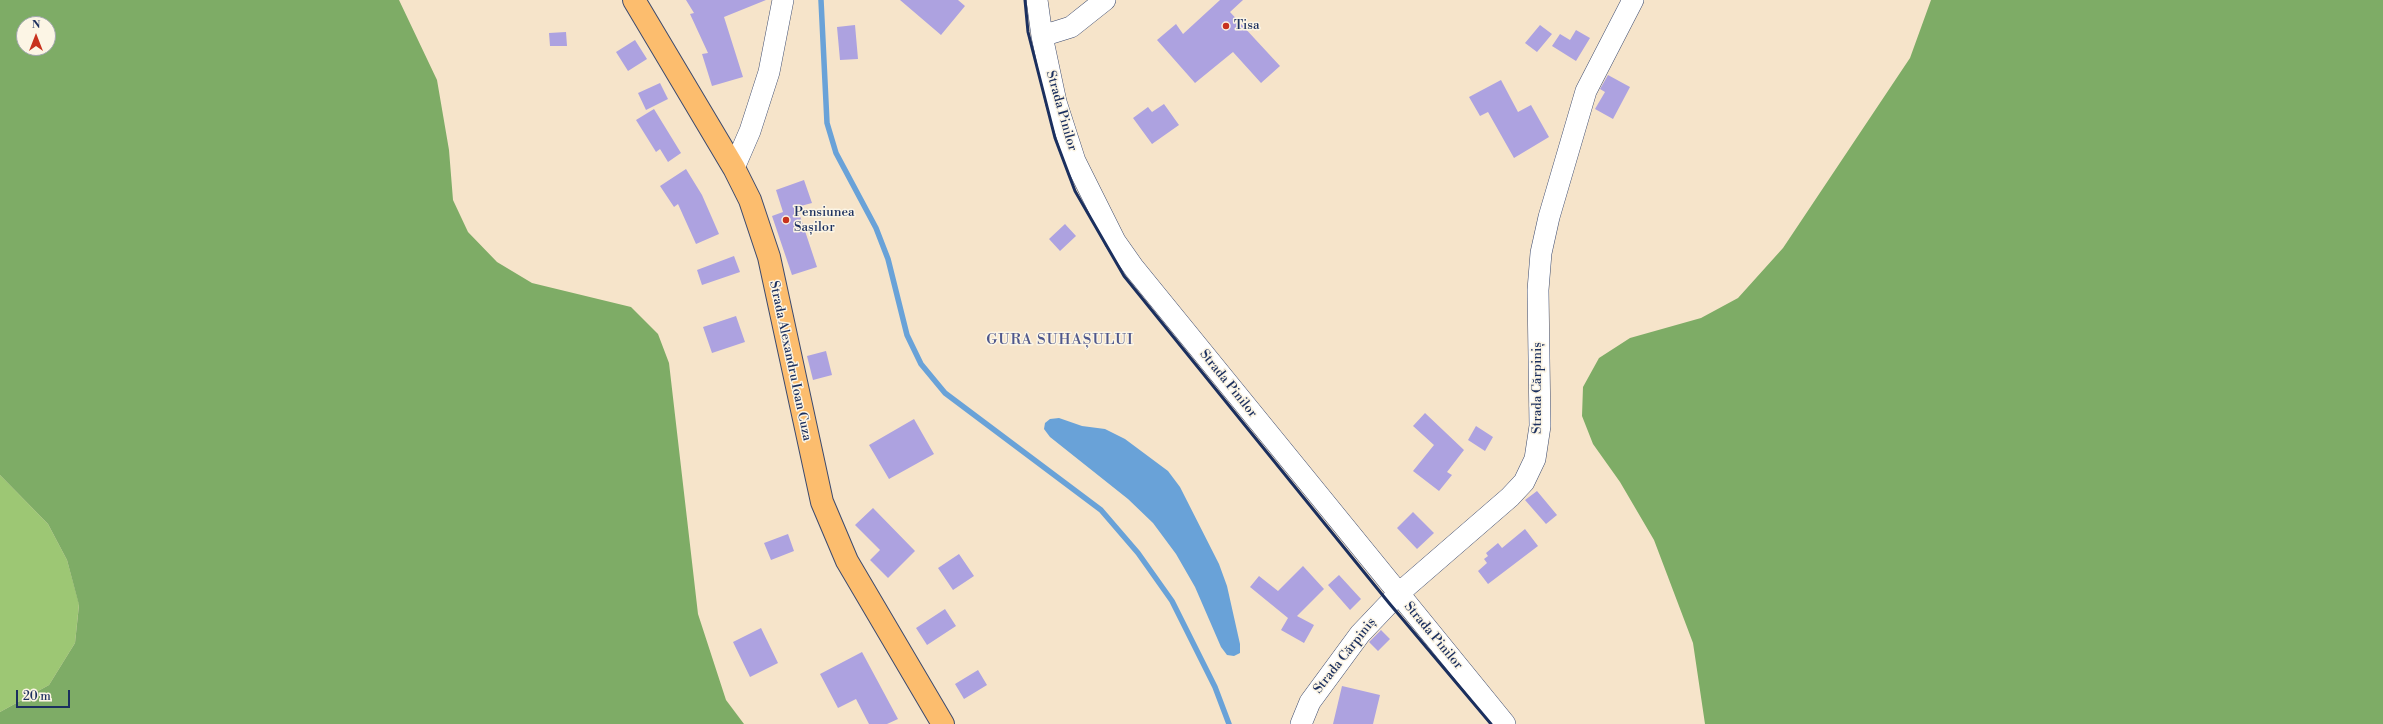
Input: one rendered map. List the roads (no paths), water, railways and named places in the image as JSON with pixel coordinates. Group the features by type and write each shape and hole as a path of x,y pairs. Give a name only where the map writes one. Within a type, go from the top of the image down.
{"main road":[{"name":"Strada Alexandru Ioan Cuza","path":"634,0 734,168 750,200 769,257 813,471 832,531 847,561 943,724"}],"street":[{"path":"734,168 750,131 765,85 783,0"},
{"name":"Strada Pinilor","path":"1037,0 1042,36 1056,102 1075,161 1115,241 1134,268 1505,724"},
{"path":"1042,36 1071,27 1105,0"},
{"name":"Strada Cărpiniș","path":"1301,724 1310,702 1326,678 1360,634 1398,594 1510,497 1524,482 1535,459 1540,426 1538,290 1541,253 1549,217 1586,91 1633,0"}],"water":[{"path":"1059,418 1082,426 1105,429 1125,439 1168,471 1180,487 1219,564 1227,586 1240,644 1240,653 1234,656 1227,655 1221,647 1195,587 1176,554 1153,523 1128,499 1050,437 1044,429 1045,423 1050,419"}],"waterway":[{"path":"821,0 827,123 836,153 876,228 888,259 907,335 921,364 945,393 1101,510 1138,553 1172,601 1215,687 1229,724"}],"railway":[{"path":"1025,0 1028,32 1055,138 1075,191 1124,276 1389,603 1491,724"}],"place":[{"name":"Tisa","path":"1226,26"},
{"name":"Pensiunea Sașilor","path":"786,220"}],"district":[{"name":"GURA SUHAȘULUI","path":"1060,340"}]}
